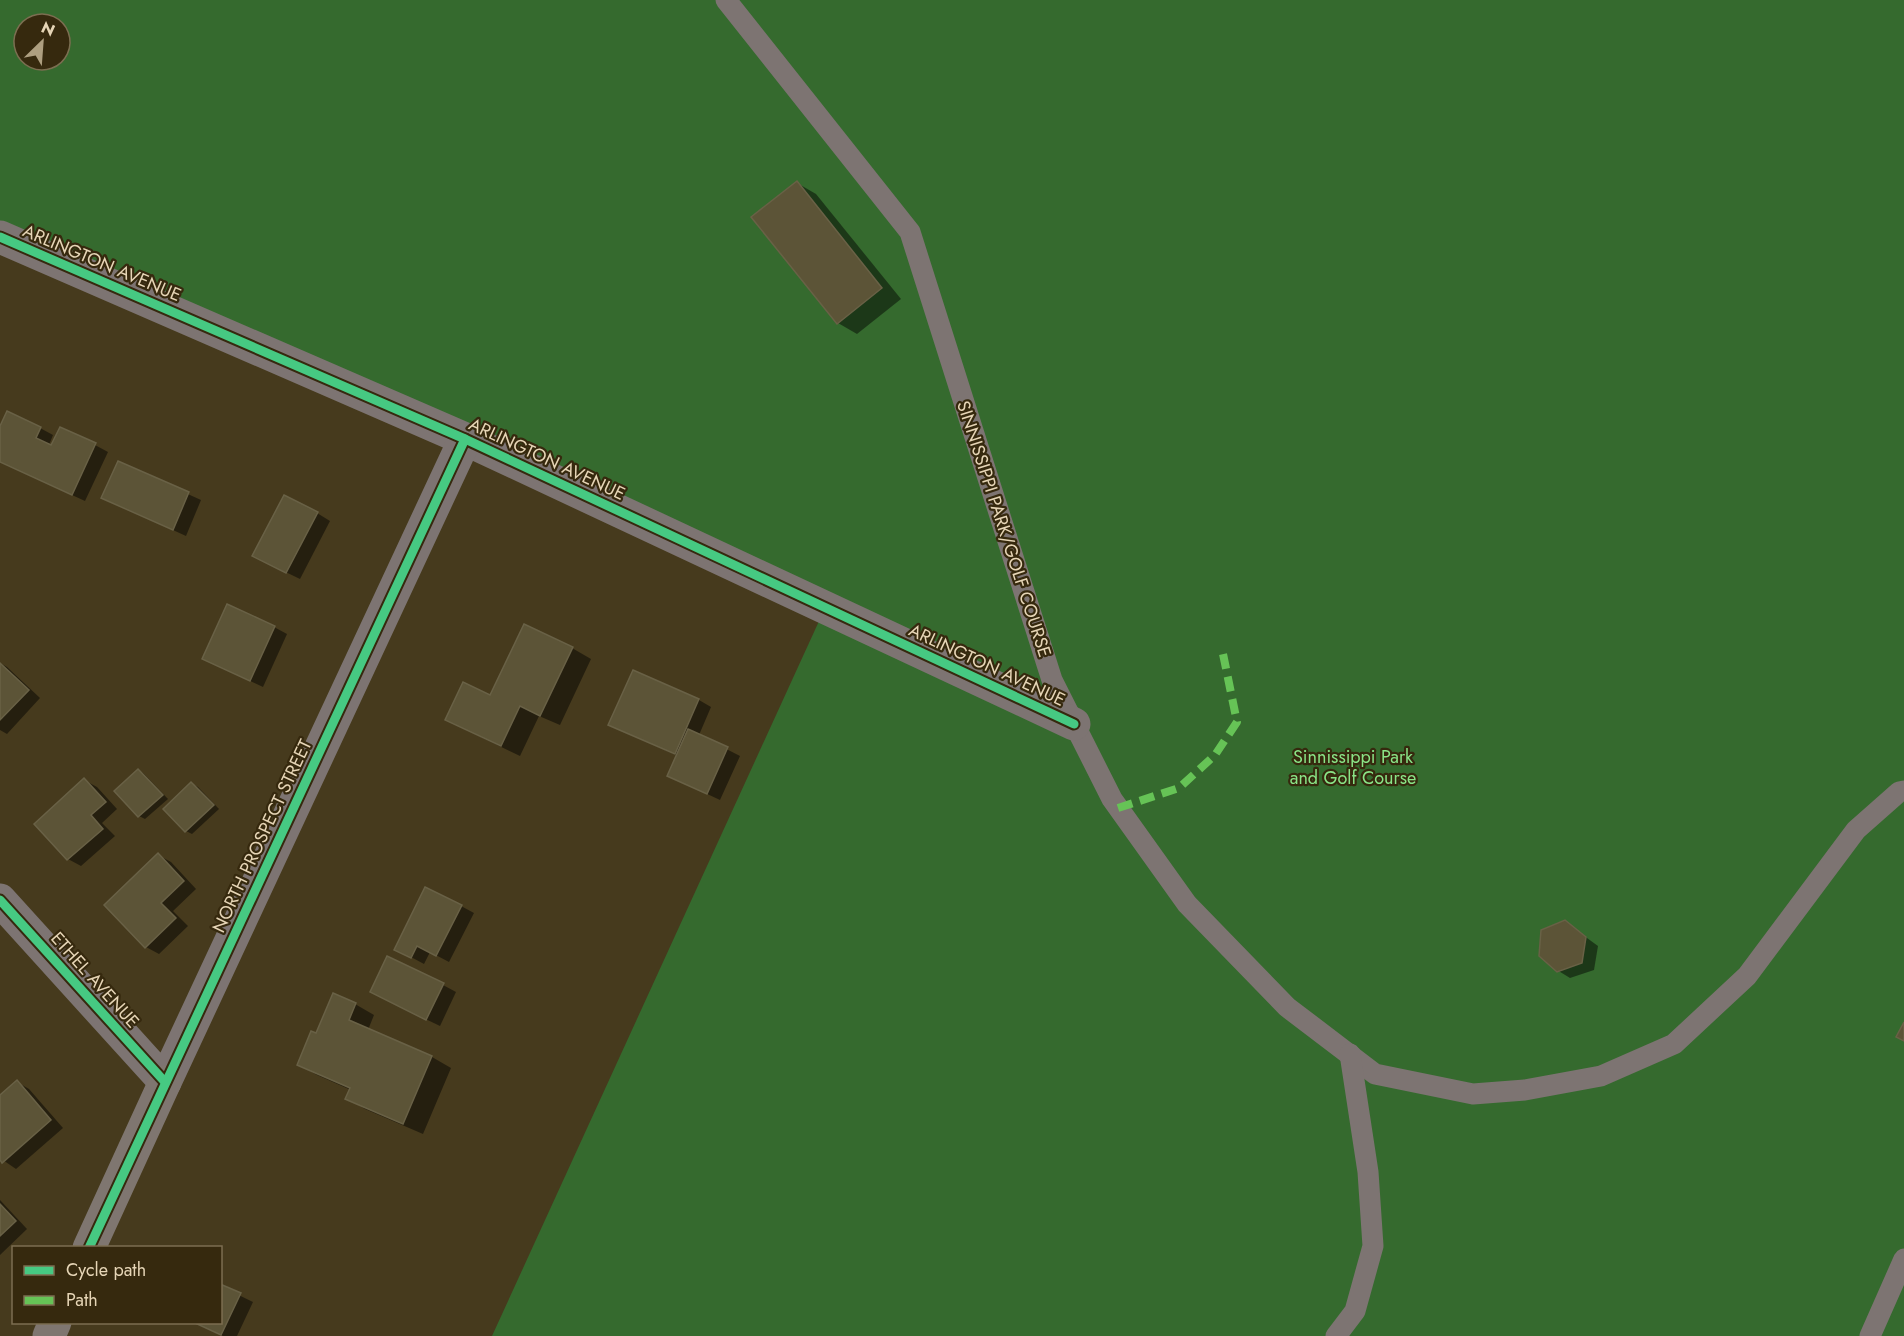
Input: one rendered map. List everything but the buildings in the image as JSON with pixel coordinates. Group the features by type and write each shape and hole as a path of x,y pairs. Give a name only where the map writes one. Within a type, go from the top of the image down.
{"street":[{"name":"ARLINGTON AVENUE","path":"0,237 465,439 1074,724"},
{"name":"NORTH PROSPECT STREET","path":"90,1246 465,439"},
{"name":"ETHEL AVENUE","path":"0,900 165,1082"}],"lane":[{"name":"SINNISSIPPI PARK/GOLF COURSE","path":"726,0 910,232 1052,680 1112,799 1186,904 1287,1007 1375,1074 1473,1095 1525,1090 1601,1076 1674,1044 1747,976 1856,830 1899,792 1904,791"},
{"path":"1336,1336 1355,1311 1373,1246 1368,1172 1350,1054"},
{"path":"1870,1336 1901,1273"}],"green space":[{"name":"Sinnissippi Park and Golf Course","path":"0,0 1904,0 1904,1336 492,1336 825,608 0,237"}],"marked path":[{"path":"1118,808 1179,788 1215,755 1237,722 1222,649"}],"cycle path":[{"path":"0,237 465,439 1074,724"},
{"path":"90,1246 465,439"},
{"path":"0,900 165,1082"}]}
